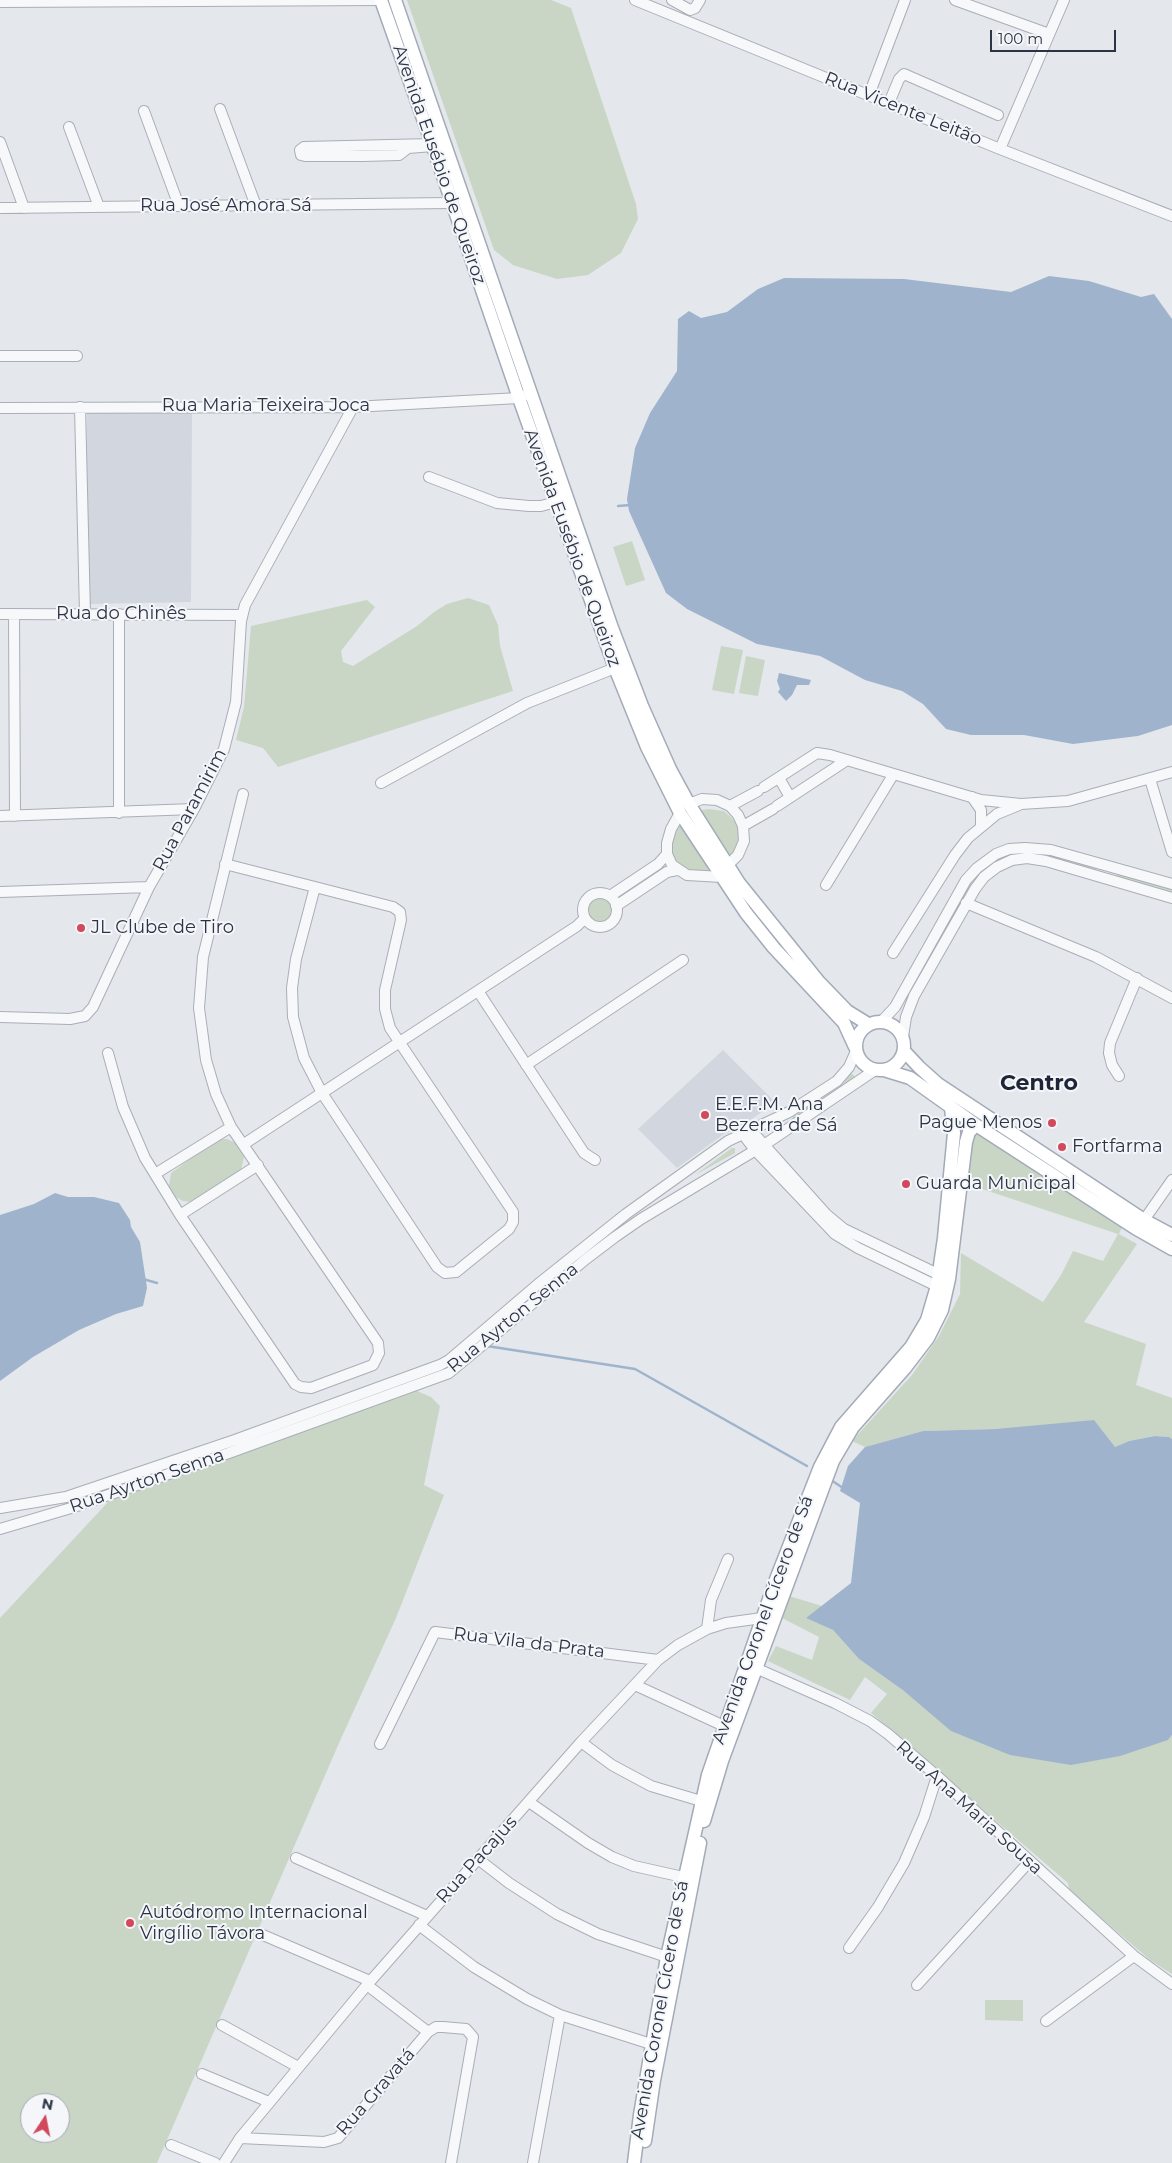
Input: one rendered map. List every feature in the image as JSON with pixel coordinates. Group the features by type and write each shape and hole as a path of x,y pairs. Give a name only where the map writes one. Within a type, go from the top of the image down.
{"main road":[{"name":"Avenida Eusébio de Queiroz","path":"381,0 615,668 647,747 684,809 725,871 746,913 774,948 844,1023 855,1049"},
{"name":"Avenida Eusébio de Queiroz","path":"395,0 636,692 670,770 684,809"},
{"name":"Avenida Eusébio de Queiroz","path":"725,871 819,982 847,1011 868,1024"},
{"path":"880,1070 897,1064 904,1051 903,1037 894,1026 881,1022 868,1024 858,1034 855,1049 863,1064 880,1070 910,1078 976,1125 1135,1228 1172,1249"},
{"path":"904,1051 918,1067 938,1084 1144,1220 1172,1235"},
{"name":"Avenida Coronel Cícero de Sá","path":"634,2163 651,2044 683,1878 700,1801 724,1726 822,1486 843,1441 928,1338 942,1310 953,1150 954,1124 951,1108"},
{"name":"Avenida Coronel Cícero de Sá","path":"943,1283 966,1142 969,1132 976,1125"},
{"name":"Avenida Coronel Cícero de Sá","path":"642,2163 654,2080 702,1832 750,1666"}],"street":[{"path":"0,2 381,0"},
{"name":"Rua Vicente Leitão","path":"635,0 1000,149 1172,216"},
{"path":"660,10 665,0"},
{"path":"672,0 690,10 695,8 700,0"},
{"path":"869,95 905,0"},
{"path":"955,0 1049,34"},
{"path":"1000,149 1064,0"},
{"path":"889,103 899,79 904,74 998,115"},
{"path":"220,109 256,206"},
{"path":"144,111 179,206"},
{"path":"69,127 99,207"},
{"path":"0,142 24,208"},
{"path":"349,151 398,150 432,145"},
{"name":"Rua José Amora Sá","path":"0,208 452,203"},
{"path":"0,356 77,356"},
{"name":"Rua Maria Teixeira Joca","path":"0,408 353,407 519,398 531,393"},
{"path":"80,407 85,614"},
{"name":"Rua Paramirim","path":"0,1017 70,1019 85,1016 93,1007 149,887 194,809 224,749 238,685 241,615 353,407"},
{"path":"429,477 497,503 541,506 556,502"},
{"name":"Rua do Chinês","path":"0,614 241,615"},
{"path":"14,614 15,816"},
{"path":"118,813 119,614"},
{"path":"381,783 527,703 615,668"},
{"path":"730,806 816,754 830,755 972,798 1021,804 1068,801 1172,772"},
{"path":"830,755 834,763 832,770"},
{"path":"743,826 847,760"},
{"path":"826,885 893,775"},
{"path":"779,778 790,797"},
{"path":"1150,779 1172,852"},
{"path":"108,1053 130,1125 155,1174 180,1215 294,1384 302,1388 311,1388 373,1365 379,1353 378,1343 231,1127 210,1077 203,1043 199,1008 203,957 243,794"},
{"path":"972,798 980,810 981,826"},
{"path":"610,896 658,864 667,854 671,829 684,809 702,799 717,800 730,806 738,815 743,826 744,841 738,855 725,871 700,877 687,875 672,865 667,854"},
{"path":"893,953 955,855 968,838 997,814 1021,804"},
{"path":"0,816 194,809"},
{"path":"881,1022 895,1007 966,880 982,864 996,854 1009,849 1038,848 1064,852 1172,884"},
{"path":"903,1037 910,1005 937,955 966,903 984,877 997,867 1012,860 1027,858 1046,861 1172,898"},
{"path":"225,864 315,887 393,907 400,912 401,920 386,981 384,1000 390,1028 513,1212 513,1222 509,1229 459,1270 452,1273 445,1273 437,1267 322,1093 299,1045 292,1003 296,959 315,887"},
{"path":"1103,877 1106,865"},
{"path":"616,906 667,872 677,870"},
{"path":"647,872 653,881"},
{"path":"0,892 149,887"},
{"path":"599,893 610,896 616,906 616,917 608,925 598,927 584,919 582,907 588,897 599,893"},
{"path":"966,903 1044,934 1136,978 1172,998"},
{"path":"244,1144 577,926 584,919"},
{"path":"927,950 937,955"},
{"path":"526,1065 683,960"},
{"path":"1119,1076 1112,1065 1109,1053 1110,1043 1136,978"},
{"path":"478,991 584,1153 595,1160"},
{"name":"Rua Ayrton Senna","path":"0,1508 45,1502 84,1491 235,1440 440,1365 626,1214 746,1131 789,1112 838,1081 850,1067 855,1049"},
{"name":"Rua Ayrton Senna","path":"0,1529 71,1508 449,1373 586,1259 641,1219 759,1148 880,1070"},
{"path":"155,1174 231,1127"},
{"path":"746,1131 759,1148 826,1214 844,1229 943,1283"},
{"path":"180,1215 258,1165"},
{"path":"1144,1220 1172,1180"},
{"path":"449,1373 457,1352"},
{"path":"440,1365 446,1368 449,1373"},
{"path":"707,1629 711,1600 728,1559"},
{"name":"Rua Pacajus","path":"224,2163 240,2138 368,1983 581,1742 658,1660 678,1645 707,1629 726,1623 768,1617"},
{"name":"Rua Vila da Prata","path":"380,1744 434,1632 658,1660"},
{"name":"Rua Ana Maria Sousa","path":"750,1666 835,1703 870,1721 888,1734 937,1776 1134,1956 1172,1984"},
{"path":"635,1685 724,1726"},
{"path":"581,1742 612,1765 651,1786 700,1801"},
{"path":"849,1948 878,1907 904,1863 924,1817 937,1776"},
{"path":"529,1802 588,1843 612,1856 634,1866 683,1878"},
{"path":"296,1858 428,1916"},
{"path":"478,1859 517,1888 557,1914 598,1934 667,1956"},
{"path":"917,1985 1029,1862"},
{"path":"419,1925 497,1983 560,2015 651,2044"},
{"name":"Rua Gravatá","path":"240,2138 324,2142 338,2138 428,2032 368,1983 263,1935"},
{"path":"1046,2021 1134,1956"},
{"path":"533,2163 560,2015"},
{"path":"222,2025 298,2067"},
{"path":"428,2032 436,2027 466,2029 473,2037 450,2163"},
{"path":"202,2074 269,2102"},
{"path":"171,2145 215,2163"}],"shaded area":[{"path":"192,410 191,602 86,604 87,411"},
{"name":"E.E.F.M. Ana Bezerra de Sá","path":"723,1050 775,1102 744,1125 724,1134 677,1168 638,1129"}],"green space":[{"path":"407,0 551,0 571,8 636,204 638,219 621,253 588,275 557,279 513,265 494,250"},
{"path":"632,541 645,580 626,586 613,547"},
{"path":"468,598 489,605 498,625 500,646 513,691 278,767 263,748 236,740 244,707 251,626 367,600 375,607 341,651 343,662 353,666 417,626 447,604"},
{"path":"721,646 743,650 734,694 712,690"},
{"path":"746,656 765,660 758,696 739,693"},
{"path":"702,810 724,811 736,822 740,840 731,856 728,856 701,813"},
{"path":"679,826 682,826 708,869 706,872 695,874 676,864 670,848 675,831"},
{"path":"1039,850 1098,866 1096,870 1038,855 1010,858 967,896 963,893 973,878 994,860 1009,853"},
{"path":"1118,872 1172,888 1172,893 1116,877"},
{"path":"600,897 609,901 613,910 609,919 600,923 591,919 587,910 591,901"},
{"path":"851,1073 859,1080 794,1120 792,1116 842,1085"},
{"path":"980,1131 1123,1225 1119,1234 1137,1244 1084,1322 1146,1344 1136,1385 1172,1398 1172,1439 1155,1436 1129,1441 1115,1447 996,1429 923,1431 865,1447 852,1441 912,1375 939,1336 960,1294 961,1253 1043,1302 1061,1275 1073,1251 1103,1261 1118,1234 967,1184 972,1136"},
{"path":"218,1139 227,1139 238,1144 244,1157 241,1170 192,1202 183,1201 176,1197 169,1186 171,1173"},
{"path":"732,1148 735,1148 735,1153 695,1175"},
{"name":"Autódromo Internacional Virgílio Távora","path":"417,1391 431,1397 440,1406 424,1485 444,1495 396,1618 339,1743 157,2163 0,2163 0,1618 109,1501"},
{"path":"789,1596 822,1606 807,1618 833,1630 859,1659 904,1691 1168,1740 1172,1735 1172,1974 1150,1960 1069,1890 1068,1883 871,1713 887,1694 865,1677 850,1700 768,1661 776,1646 812,1660 819,1637 782,1618"},
{"path":"985,2000 1023,2000 1023,2021 985,2020"}],"water":[{"path":"1049,276 1089,281 1141,297 1154,294 1172,319 1172,725 1138,736 1073,744 1024,735 971,735 946,729 923,704 902,691 865,680 820,656 757,644 687,609 666,593 629,511 627,499 635,448 650,413 677,371 678,319 689,311 701,318 727,312 758,289 784,278 904,279 1011,292"},
{"path":"779,673 811,680 809,685 797,685 792,695 786,701 778,692 780,689 777,681"},
{"path":"55,1193 68,1197 94,1197 119,1203 130,1220 131,1227 140,1242 147,1288 143,1306 116,1314 79,1330 33,1357 0,1381 0,1215 34,1204"},
{"path":"1094,1420 1115,1447 1129,1441 1155,1436 1172,1439 1172,1735 1168,1740 1120,1756 1071,1765 1010,1755 951,1731 904,1691 859,1659 833,1630 806,1618 851,1583 860,1503 840,1491 848,1466 865,1447 923,1431 996,1429"}],"waterway":[{"path":"618,506 630,505"},
{"path":"143,1279 157,1283"},
{"path":"487,1346 635,1369 807,1466"},
{"path":"831,1480 843,1488"}],"place":[{"name":"JL Clube de Tiro","path":"81,928"},
{"name":"E.E.F.M. Ana Bezerra de Sá","path":"705,1115"},
{"name":"Pague Menos","path":"1052,1123"},
{"name":"Fortfarma","path":"1062,1147"},
{"name":"Guarda Municipal","path":"906,1184"},
{"name":"Autódromo Internacional Virgílio Távora","path":"130,1923"}],"district":[{"name":"Centro","path":"1039,1084"}]}
